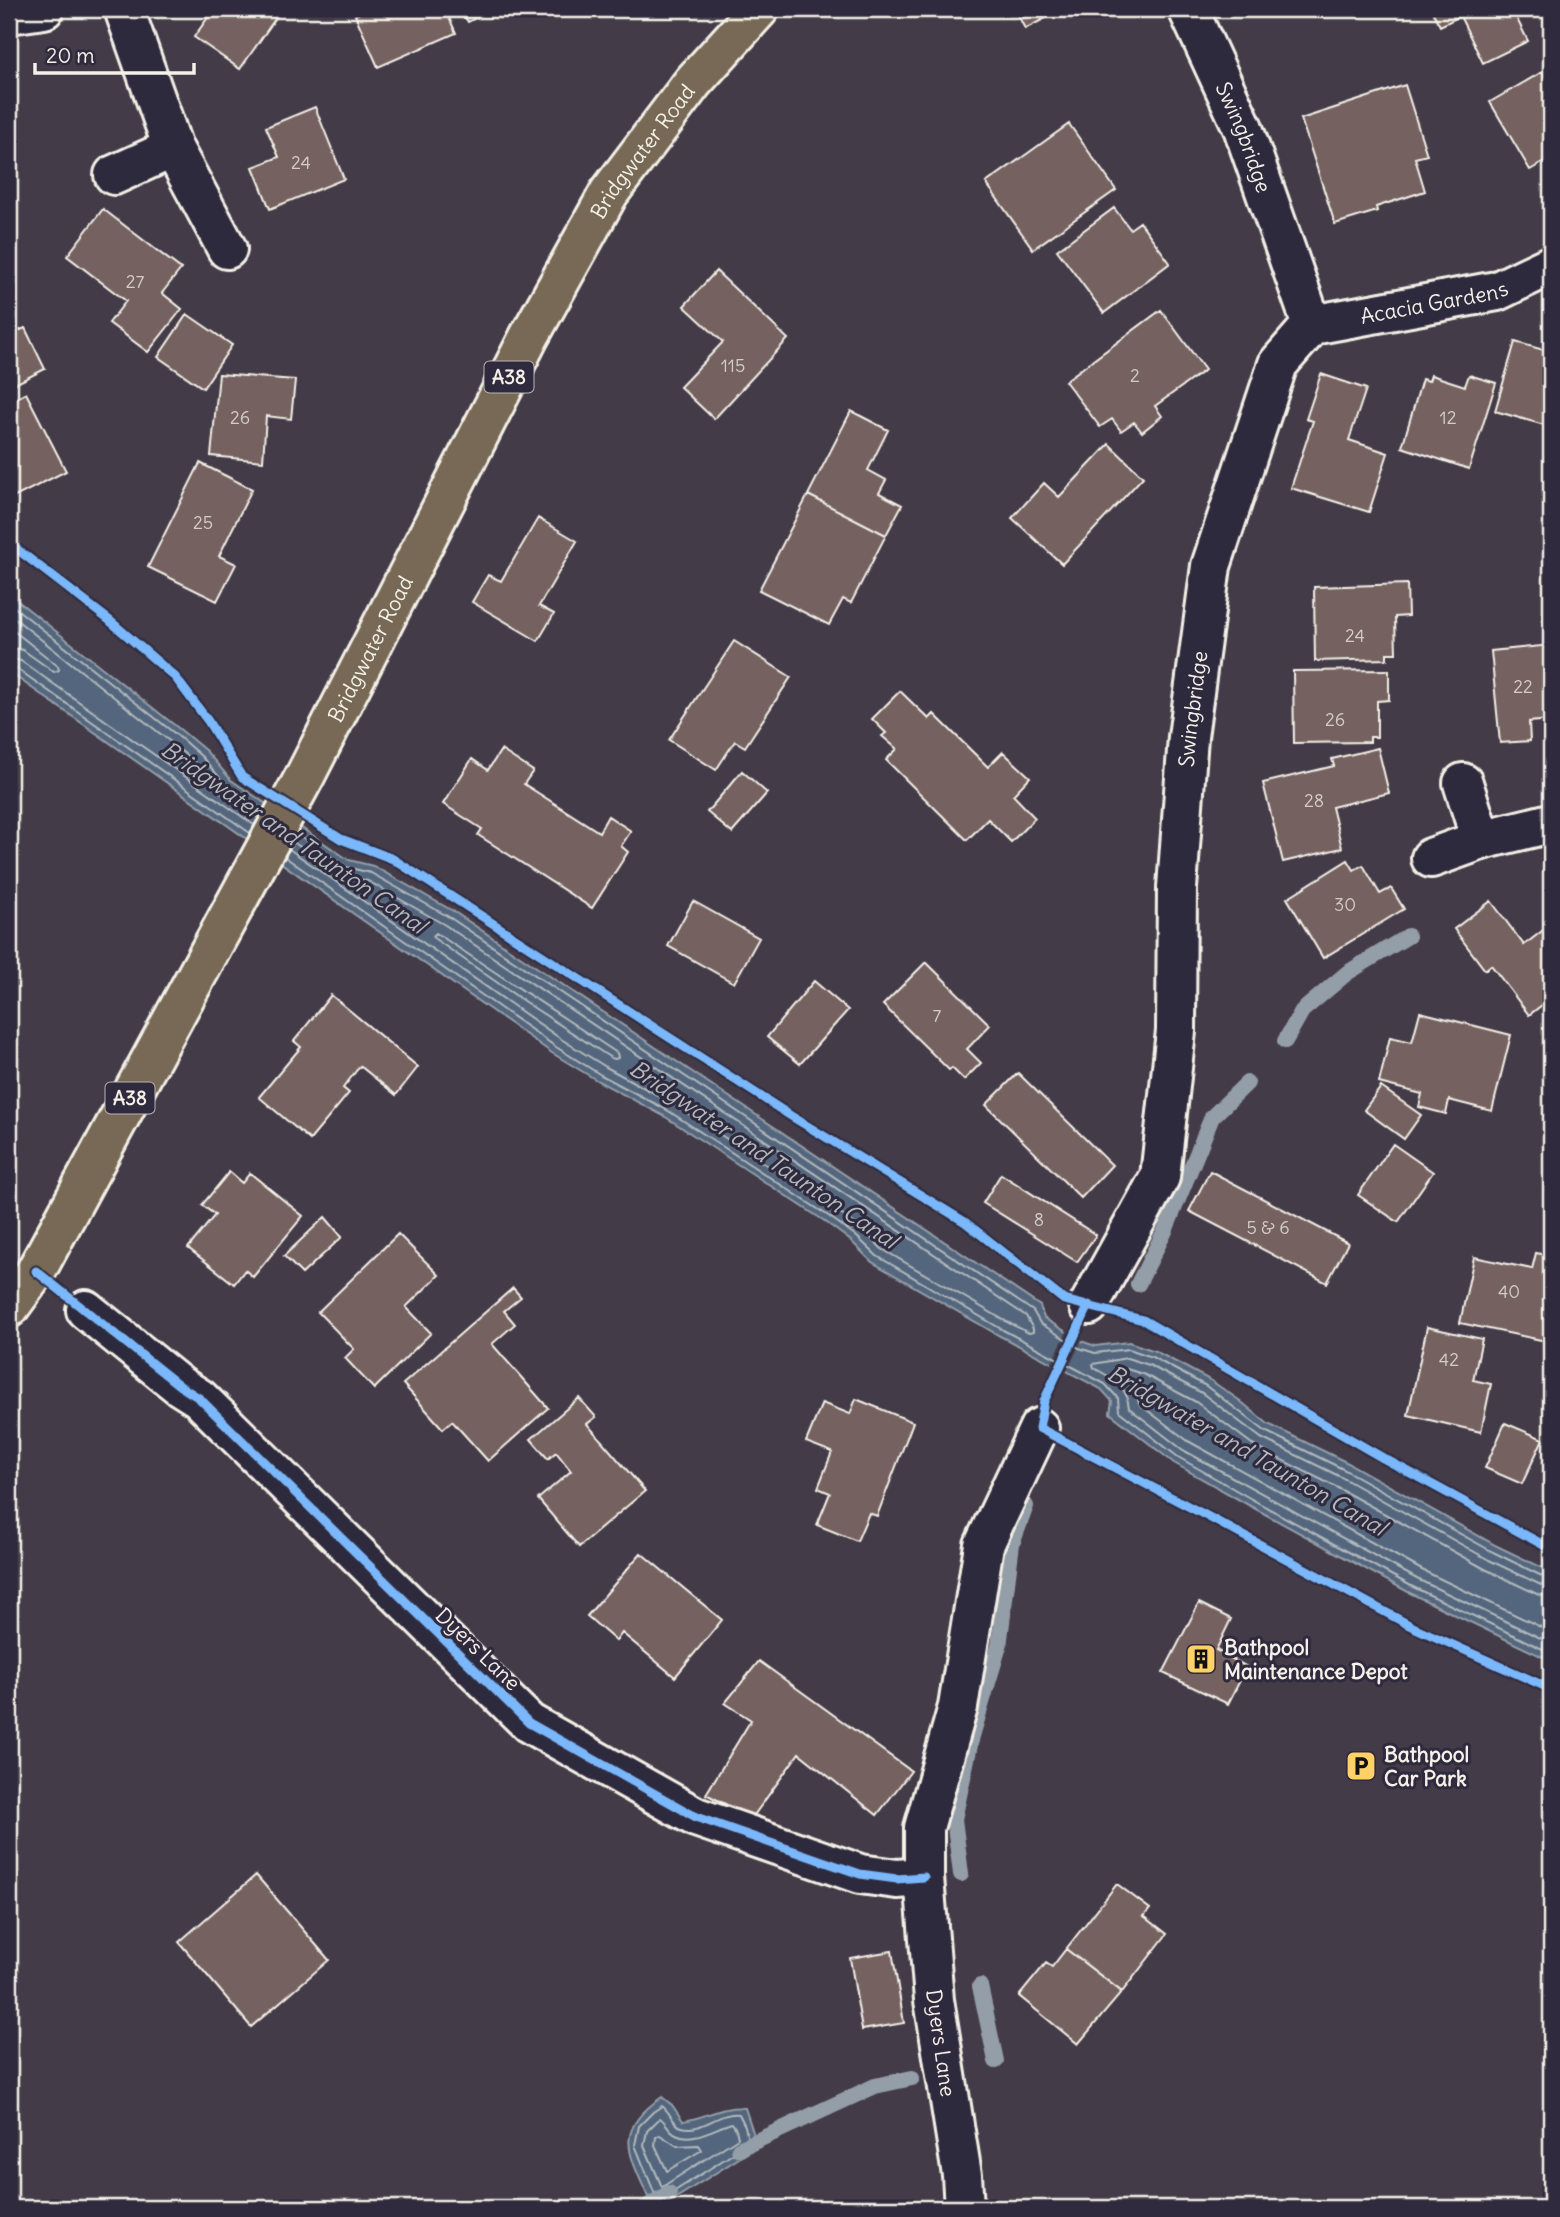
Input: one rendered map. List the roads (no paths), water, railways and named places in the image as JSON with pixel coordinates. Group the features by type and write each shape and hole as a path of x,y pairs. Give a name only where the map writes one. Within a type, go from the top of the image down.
{"main road":[{"name":"Bridgwater Road","path":"9,1308 36,1271 305,776 529,337 609,193 693,82 759,9"}],"street":[{"path":"9,14 44,9"},
{"path":"124,9 173,148 228,249"},
{"name":"Swingbridge","path":"1089,1305 1160,1177 1176,1031 1177,888 1188,737 1211,566 1279,364 1311,325 1243,128 1188,9"},
{"path":"114,175 173,148"},
{"name":"Acacia Gardens","path":"1311,325 1497,291 1551,265"},
{"path":"1463,783 1481,840"},
{"path":"1431,858 1481,840 1551,823"},
{"name":"Dyers Lane","path":"86,1310 180,1386 199,1398 529,1723 695,1817 860,1874 897,1878 924,1877"},
{"name":"Dyers Lane","path":"964,2208 962,2175 934,2000 924,1877 924,1828 958,1707 984,1545 1039,1428"}],"water":[{"name":"Bridgwater and Taunton Canal","path":"9,594 206,751 231,780 349,860 373,866 453,911 1040,1306 1044,1318 1081,1341 1095,1346 1129,1342 1155,1351 1210,1380 1268,1424 1348,1463 1497,1546 1551,1572 1551,1661 1410,1593 1174,1463 1110,1413 1112,1401 1101,1389 1000,1336 872,1262 851,1241 823,1220 664,1116 552,1053 9,672"},
{"path":"662,2097 672,2105 683,2121 729,2108 745,2108 756,2141 747,2153 668,2203 651,2204 632,2158 630,2134 646,2110"}],"waterway":[{"path":"1285,1041 1302,1011 1347,973 1408,936"},
{"path":"1138,1284 1165,1231 1212,1117 1247,1083"},
{"path":"961,1874 954,1819 972,1736 999,1646 1012,1544 1026,1506"},
{"path":"980,1986 996,2061"},
{"path":"739,2149 875,2086 912,2078"},
{"path":"645,2208 669,2193"}],"place":[{"name":"Bathpool Maintenance Depot","path":"1201,1659"},
{"name":"Bathpool Car Park","path":"1361,1766"}]}
